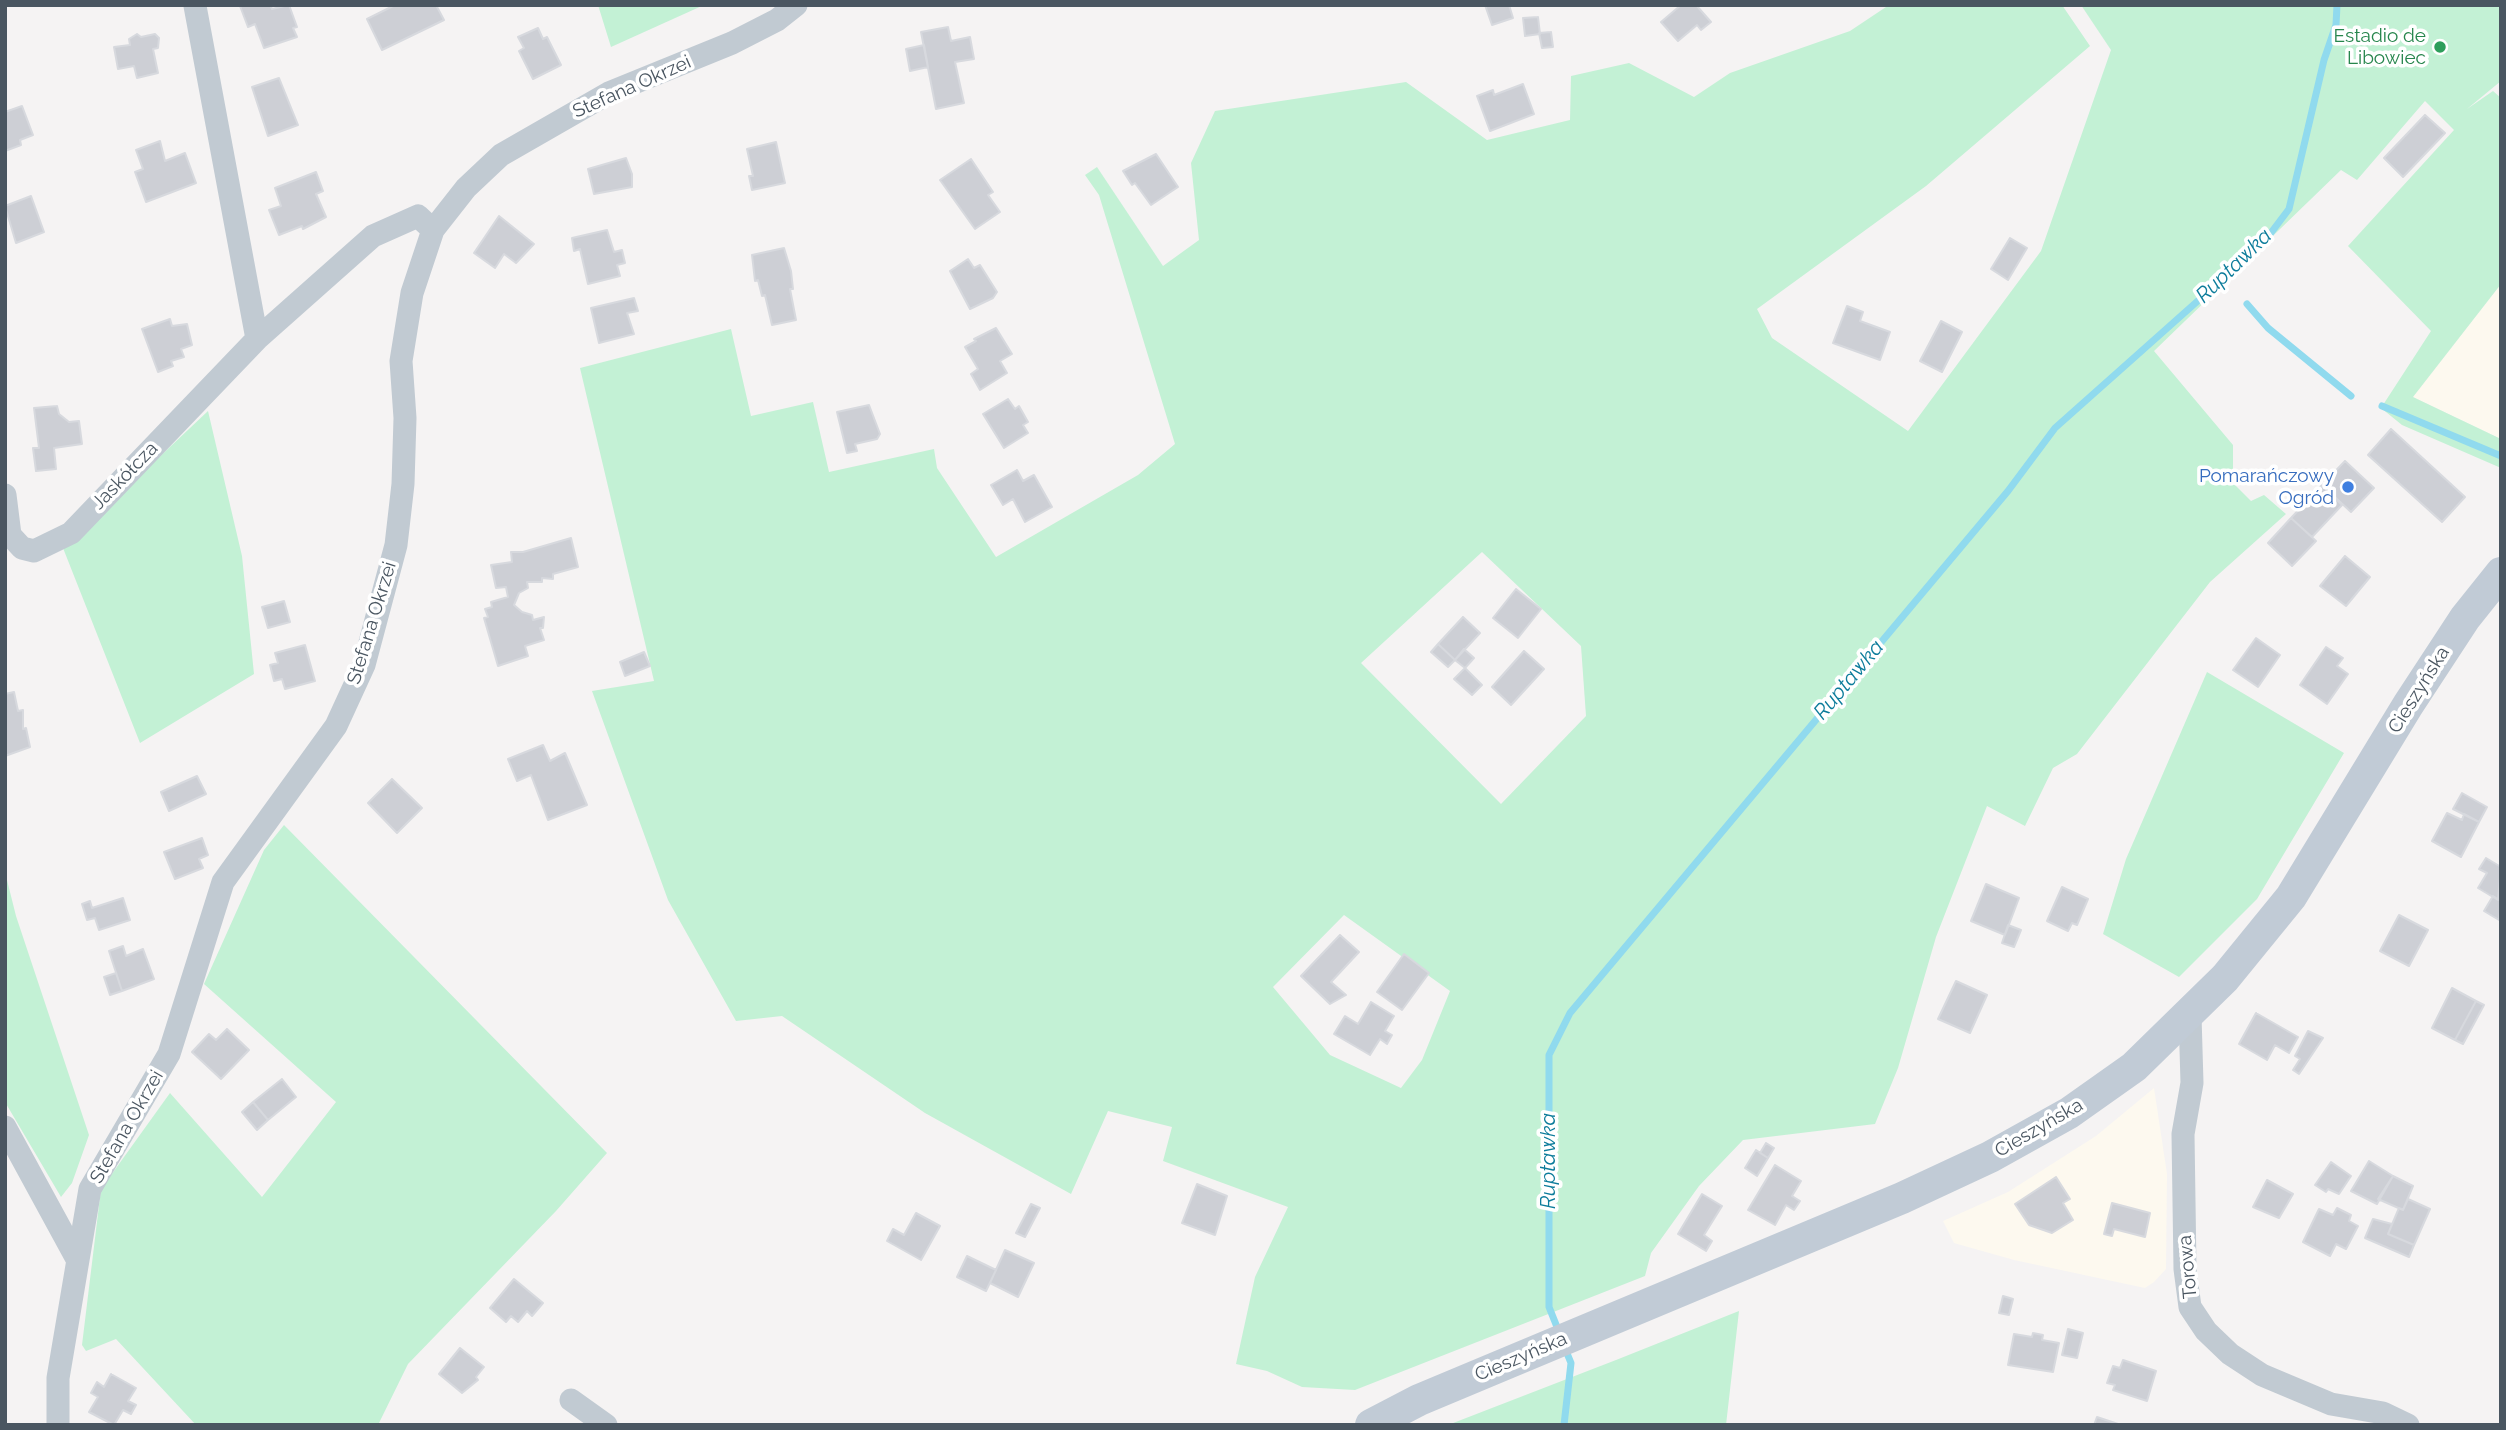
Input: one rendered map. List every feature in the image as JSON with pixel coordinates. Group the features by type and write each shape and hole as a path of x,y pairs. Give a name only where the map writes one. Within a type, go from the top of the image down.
{"main road":[{"name":"Cieszyńska","path":"1371,1425 1419,1400 1902,1198 1990,1157 2069,1113 2134,1067 2190,1015 2254,946 2291,897 2408,705 2465,618 2501,573"}],"street":[{"name":"Stefana Okrzei","path":"58,1425 58,1378 90,1188 169,1054 223,882 336,726 364,665 396,545 405,444 401,361 412,293 433,230 466,188 501,155 609,93 732,43 777,20 796,5"},
{"path":"195,6 257,339"},
{"name":"Jaskółcza","path":"5,495 10,535 22,548 34,551 71,533 257,339 373,236 418,216 433,230"},
{"name":"Torowa","path":"2190,1015 2192,1083 2183,1134 2185,1269 2190,1307 2206,1331 2230,1354 2262,1375 2331,1404 2383,1413 2408,1425"},
{"path":"5,1127 77,1259"},
{"path":"571,1400 606,1425"}],"shaded area":[{"path":"2501,284 2501,439 2413,397"},
{"path":"2154,1088 2167,1174 2166,1269 2154,1282 2145,1288 2014,1260 1954,1243 1943,1221 2008,1192 2096,1136"}],"green space":[{"path":"598,5 704,5 611,47"},
{"path":"1889,5 2062,5 2090,46 1926,186 1757,309 1772,338 1908,431 2041,251 2111,50 2081,5 2501,5 2501,81 2467,109 2493,91 2501,98 2501,284 2413,397 2501,439 2501,468 2402,425 2381,408 2431,331 2348,246 2454,130 2425,101 2357,180 2341,170 2154,351 2233,445 2233,483 2251,501 2264,495 2286,514 2210,582 2077,754 2053,768 2025,826 1987,806 1936,937 1898,1068 1875,1124 1743,1140 1699,1186 1651,1253 1645,1276 1355,1390 1302,1387 1267,1371 1236,1364 1255,1277 1288,1207 1163,1161 1172,1127 1108,1111 1071,1194 925,1113 782,1016 736,1021 668,900 592,691 654,681 580,368 731,329 751,416 813,402 829,472 934,449 937,468 996,557 1138,475 1175,444 1099,195 1085,175 1097,167 1163,266 1199,240 1191,163 1215,111 1406,82 1487,140 1570,120 1571,76 1629,63 1694,97 1730,73 1850,31","holes":["1482,552 1581,646 1586,716 1501,804 1361,663","1344,915 1450,991 1422,1060 1401,1088 1330,1055 1273,987"]},
{"path":"208,411 242,556 254,674 140,743 63,548"},
{"path":"2207,672 2344,753 2257,899 2179,977 2103,934 2126,859"},
{"path":"284,825 607,1153 556,1211 408,1364 378,1425 196,1425 116,1339 86,1351 82,1345 101,1189 170,1093 262,1197 336,1102 204,984 264,850"},
{"path":"5,872 16,916 89,1135 72,1183 61,1197 5,1102"},
{"path":"1739,1311 1726,1425 1448,1425 1616,1360"}],"building":[{"path":"270,5 272,9 289,5 297,27 293,28 297,37 264,48 255,24 248,27 240,6"},
{"path":"395,5 436,5 444,20 382,50 367,19"},
{"path":"1485,5 1509,5 1513,18 1492,25"},
{"path":"1681,5 1696,5 1711,22 1701,30 1697,25 1678,41 1661,22"},
{"path":"1538,17 1540,34 1525,36 1523,18"},
{"path":"948,27 951,41 970,37 974,59 955,62 964,103 936,109 921,32"},
{"path":"538,28 543,39 547,37 561,65 533,79 519,51 524,48 518,37"},
{"path":"1551,32 1553,47 1542,48 1539,33"},
{"path":"137,34 141,37 155,34 159,38 158,48 153,49 158,73 137,78 134,66 118,69 114,47 130,45 129,39"},
{"path":"924,45 928,67 910,71 906,49"},
{"path":"279,78 298,125 268,136 252,87"},
{"path":"1523,84 1534,114 1490,131 1477,96 1493,90 1494,95"},
{"path":"22,106 33,135 20,140 21,145 5,151 5,112"},
{"path":"2425,115 2445,133 2403,177 2384,158"},
{"path":"160,141 165,161 185,153 196,183 146,202 135,172 143,169 136,150"},
{"path":"776,142 785,183 752,190 749,176 753,176 747,149"},
{"path":"1156,154 1178,187 1151,205 1123,171"},
{"path":"626,158 632,174 632,187 594,194 588,169"},
{"path":"971,159 993,192 988,195 1000,212 975,229 940,180"},
{"path":"316,172 323,191 316,194 326,217 303,229 302,226 279,235 269,210 281,206 275,188"},
{"path":"31,196 44,232 16,243 5,206"},
{"path":"499,216 534,244 516,263 504,254 495,268 474,253"},
{"path":"607,230 614,252 622,250 625,263 617,265 620,276 588,284 580,249 574,251 572,238"},
{"path":"2010,238 2027,248 2008,280 1991,269"},
{"path":"784,248 791,271 793,289 790,289 796,320 772,325 765,295 762,296 758,280 755,281 752,255"},
{"path":"968,259 974,268 980,265 997,292 993,298 970,309 950,271"},
{"path":"634,298 638,311 627,313 634,334 599,343 591,308"},
{"path":"1847,306 1863,312 1860,321 1890,332 1880,360 1833,343"},
{"path":"170,319 172,326 187,324 192,345 181,349 184,357 171,361 173,366 158,372 142,329"},
{"path":"1941,321 1962,332 1942,372 1920,361"},
{"path":"996,328 1012,354 1000,361 1007,373 980,390 971,374 978,369 965,347 976,341 974,339"},
{"path":"1008,399 1015,409 1019,406 1028,422 1023,425 1028,433 1004,448 983,414"},
{"path":"869,405 880,434 877,439 855,444 857,451 847,453 837,412"},
{"path":"57,406 59,414 69,422 79,421 82,444 54,448 56,469 36,471 33,448 39,448 34,408"},
{"path":"2391,429 2465,497 2442,522 2368,455"},
{"name":"Pomarańczowy Ogród","path":"2345,461 2374,488 2351,512 2322,485"},
{"path":"1017,470 1023,481 1034,475 1052,507 1025,522 1013,499 1003,505 991,485"},
{"path":"2322,485 2342,505 2312,537 2291,518"},
{"path":"2291,518 2316,541 2292,566 2268,543"},
{"path":"571,538 578,567 553,574 553,579 542,578 542,582 527,582 528,588 519,593 514,605 522,612 532,615 533,620 544,617 543,628 540,628 544,640 525,646 528,656 498,666 484,618 488,617 485,609 492,607 491,602 508,597 506,587 496,588 491,565 512,562 511,552 523,552"},
{"path":"2345,556 2370,577 2346,606 2320,586"},
{"path":"1516,589 1541,609 1518,638 1493,618"},
{"path":"284,601 290,622 268,628 262,607"},
{"path":"1463,617 1480,633 1455,660 1438,644"},
{"path":"2256,638 2280,655 2258,687 2233,670"},
{"path":"1438,644 1455,660 1448,667 1431,652"},
{"path":"305,645 315,681 285,689 282,679 274,681 270,665 278,663 275,653"},
{"path":"2326,647 2343,658 2337,666 2348,674 2327,704 2300,685"},
{"path":"1464,649 1474,658 1465,668 1455,660"},
{"path":"1524,651 1544,669 1511,705 1492,687"},
{"path":"644,652 650,666 625,676 620,662"},
{"path":"1465,668 1482,685 1472,695 1454,679"},
{"path":"14,692 18,711 23,710 23,729 26,728 30,747 5,756 5,694"},
{"path":"543,745 550,761 565,753 587,805 548,820 531,775 517,781 508,759"},
{"path":"197,776 206,794 169,811 161,792"},
{"path":"392,779 422,808 397,833 368,803"},
{"path":"2462,793 2487,807 2479,822 2453,809"},
{"path":"2447,813 2462,820 2464,814 2479,822 2461,857 2432,841"},
{"path":"202,838 208,855 199,859 203,868 175,879 164,852"},
{"path":"2486,858 2501,867 2498,900 2478,888 2487,873 2479,869"},
{"path":"1986,884 2019,898 2005,935 1971,921"},
{"path":"2062,887 2088,899 2077,925 2072,923 2068,931 2047,921"},
{"path":"2493,896 2501,901 2499,920 2484,911"},
{"path":"123,898 130,920 99,930 95,918 87,920 82,904 90,901 92,908"},
{"path":"2399,915 2428,930 2409,966 2380,951"},
{"path":"2008,925 2021,930 2014,947 2002,943"},
{"path":"1340,935 1359,952 1331,982 1346,995 1330,1004 1301,976"},
{"path":"123,946 126,956 143,949 154,979 122,991 109,951"},
{"path":"1404,954 1429,973 1402,1010 1377,992"},
{"path":"116,973 122,991 110,995 104,977"},
{"path":"1956,981 1987,995 1970,1033 1938,1019"},
{"path":"2452,988 2476,1001 2455,1040 2432,1028"},
{"path":"2476,1001 2484,1005 2463,1044 2455,1040"},
{"path":"1371,1002 1394,1016 1385,1031 1392,1035 1387,1044 1380,1039 1370,1055 1334,1034 1345,1016 1358,1024"},
{"path":"2256,1013 2298,1037 2289,1053 2275,1045 2267,1060 2239,1044"},
{"path":"227,1029 249,1050 221,1079 192,1052 209,1034 216,1040"},
{"path":"2308,1031 2323,1038 2299,1074 2293,1070 2300,1059 2295,1056"},
{"path":"282,1079 296,1097 268,1120 253,1102"},
{"path":"253,1102 268,1120 257,1130 242,1112"},
{"path":"1766,1143 1774,1148 1768,1158 1760,1153"},
{"path":"1756,1150 1768,1158 1757,1176 1745,1168"},
{"path":"2369,1161 2393,1176 2377,1204 2351,1191"},
{"path":"2331,1162 2351,1176 2339,1194 2328,1189 2326,1192 2315,1185"},
{"path":"1775,1165 1801,1181 1792,1196 1800,1201 1794,1210 1786,1205 1775,1225 1748,1210"},
{"path":"2393,1176 2413,1186 2403,1210 2378,1199"},
{"path":"2056,1177 2070,1199 2063,1203 2073,1220 2052,1233 2029,1225 2015,1204"},
{"path":"2267,1180 2293,1194 2279,1218 2253,1207"},
{"path":"1197,1184 1227,1196 1215,1235 1182,1223"},
{"path":"1702,1194 1722,1206 1704,1235 1712,1241 1706,1251 1678,1234"},
{"path":"2408,1199 2430,1209 2414,1245 2388,1234 2399,1208 2403,1210"},
{"path":"2112,1203 2150,1213 2145,1237 2114,1229 2112,1236 2104,1234"},
{"path":"1031,1204 1040,1208 1025,1237 1016,1233"},
{"path":"2337,1208 2351,1215 2349,1221 2358,1226 2346,1249 2336,1244 2330,1256 2303,1242 2319,1209 2333,1215"},
{"path":"916,1213 940,1226 921,1260 887,1241 893,1229 904,1235"},
{"path":"2373,1219 2392,1224 2388,1234 2414,1245 2409,1257 2365,1238"},
{"path":"1005,1250 1034,1263 1018,1297 990,1283"},
{"path":"967,1256 996,1270 986,1291 957,1277"},
{"path":"514,1279 543,1303 532,1316 527,1311 518,1322 511,1316 506,1322 490,1308"},
{"path":"2003,1296 2013,1299 2009,1315 1999,1313"},
{"path":"2068,1329 2083,1333 2077,1358 2062,1355"},
{"path":"2033,1333 2043,1335 2042,1340 2059,1343 2053,1372 2008,1365 2014,1334 2032,1337"},
{"path":"460,1348 484,1367 476,1377 478,1380 462,1393 439,1374"},
{"path":"2123,1360 2156,1371 2147,1401 2113,1390 2115,1385 2107,1383 2113,1366 2120,1368"},
{"path":"111,1374 136,1388 128,1401 136,1405 131,1414 123,1410 114,1425 89,1412 98,1397 91,1393 97,1382 104,1387"},
{"path":"2097,1417 2121,1425 2094,1425"}],"waterway":[{"name":"Ruptawka","path":"1559,1332 1549,1307 1549,1055 1570,1013 2008,491 2055,428 2264,242 2289,209 2324,60 2336,25 2337,5"},
{"path":"2247,304 2268,328 2351,396"},
{"path":"2382,406 2501,456"},
{"name":"Ruptawka","path":"1564,1346 1571,1363 1564,1425"}],"place":[{"name":"Estadio de Libowiec","path":"2440,47"},
{"name":"Pomarańczowy Ogród","path":"2348,487"}]}
